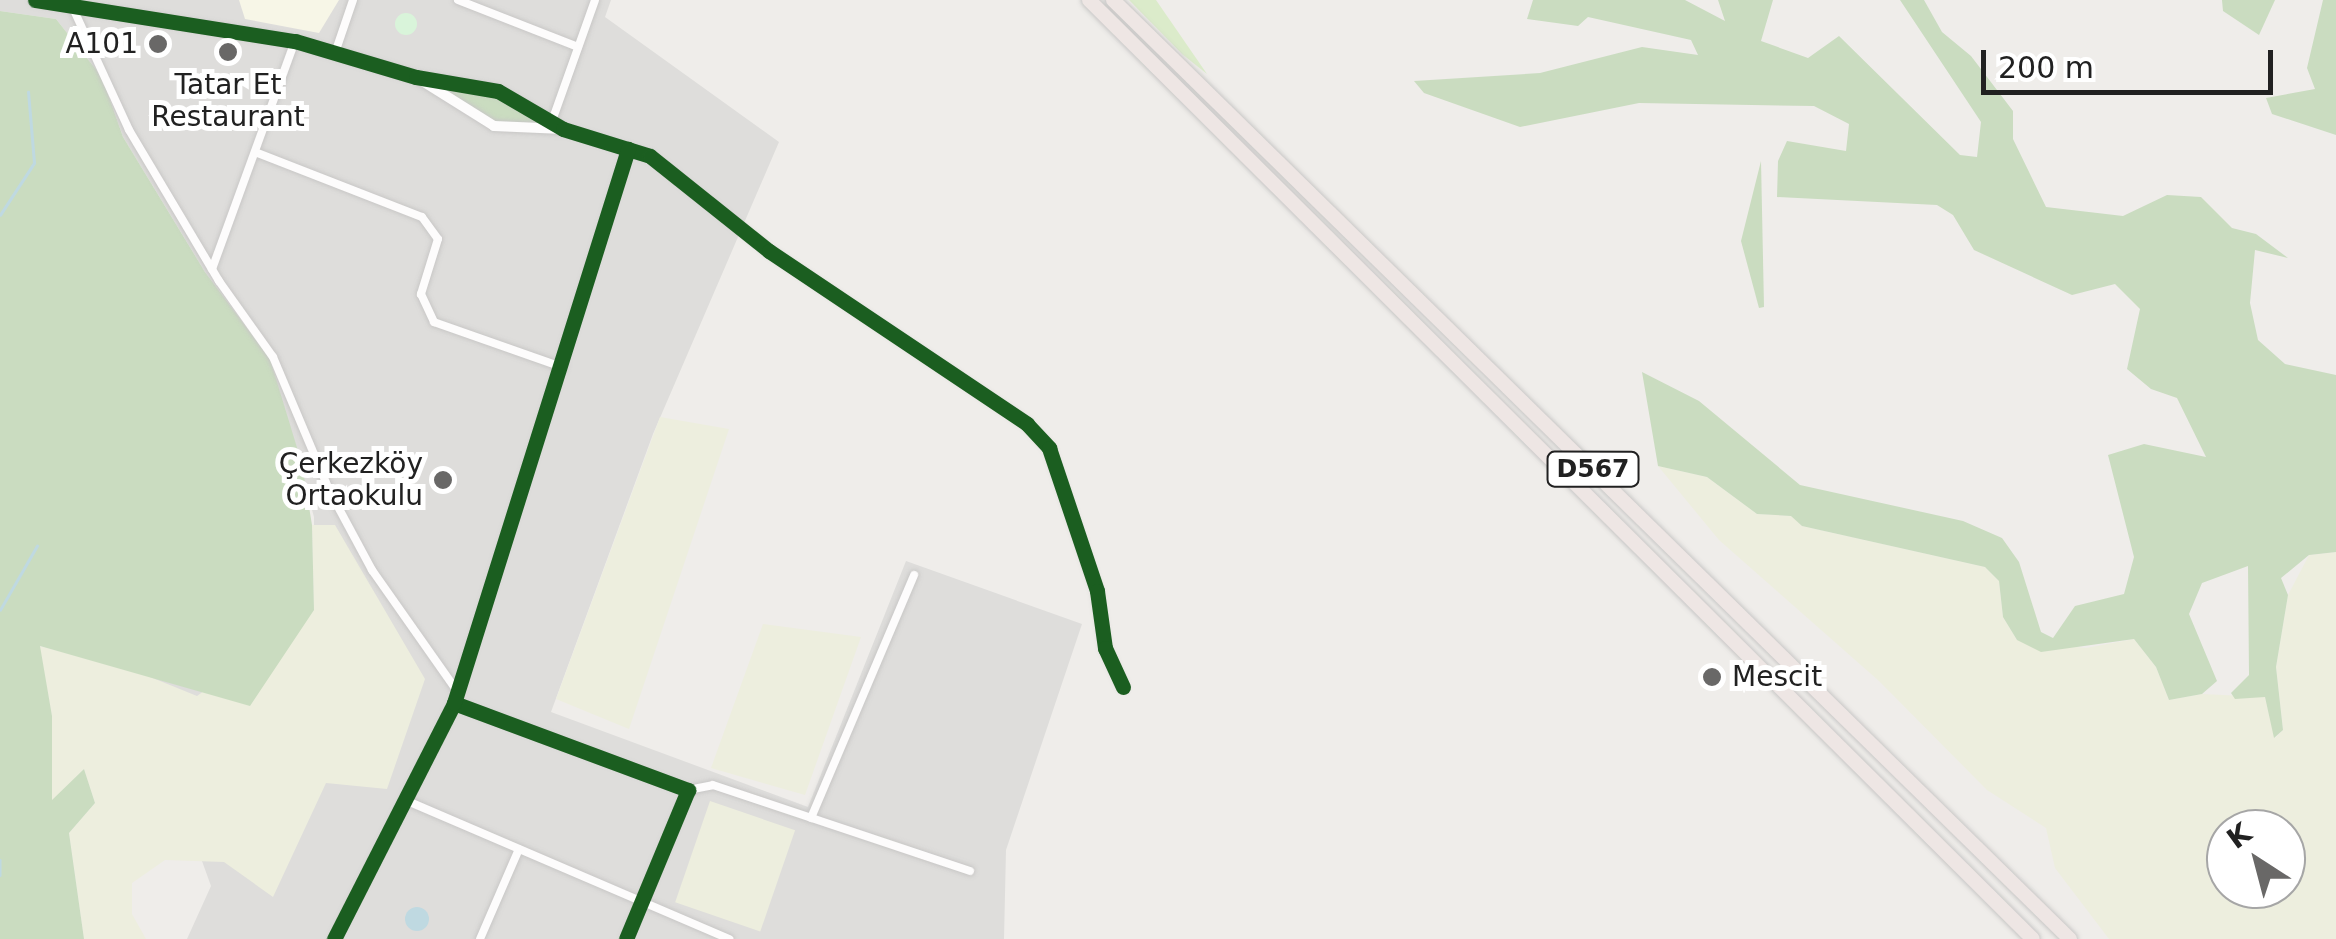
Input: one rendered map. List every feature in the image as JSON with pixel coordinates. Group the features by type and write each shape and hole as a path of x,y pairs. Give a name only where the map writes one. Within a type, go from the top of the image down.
{"highway":[{"name":"D567","path":"1089,0 2033,939"},
{"name":"D567","path":"1113,0 2070,939"}],"street":[{"path":"34,0 295,42 416,78 498,91 563,128 650,156 769,251 1038,436 1061,484 1097,591 1105,648 1124,687"},
{"path":"335,53 352,0"},
{"path":"458,0 578,47"},
{"path":"552,121 595,0"},
{"path":"71,3 129,130 212,268 273,357 330,492 372,570 457,691"},
{"path":"212,268 295,42"},
{"path":"416,78 494,126 563,128"},
{"path":"334,939 454,703 628,149"},
{"path":"255,152 422,217 438,239 420,294 434,322 562,368"},
{"path":"496,567 508,572"},
{"path":"812,818 914,575"},
{"path":"454,703 688,790 713,784 970,871"},
{"path":"626,939 688,790"},
{"path":"405,800 728,939"},
{"path":"480,939 519,849"}],"shaded area":[{"path":"0,0 611,0 605,17 779,142 653,434 551,712 808,807 906,561 1082,624 1006,850 1004,939 187,939 211,886 133,670 314,610 314,517 270,359 205,272 123,137 102,77 56,19 0,11"},
{"path":"239,0 339,0 319,33 245,19"}],"green space":[{"path":"1129,0 1156,0 1207,74 1182,54"},
{"path":"1533,0 1685,0 1725,21 1718,0 1773,0 1761,41 1808,58 1839,36 1960,155 1977,157 1981,122 1900,0 1924,0 1942,32 1971,56 2013,111 2013,139 2046,207 2123,216 2167,195 2201,197 2232,228 2256,234 2288,258 2255,250 2250,303 2258,340 2285,364 2336,375 2336,552 2309,555 2281,578 2288,595 2276,667 2283,730 2274,738 2265,697 2235,699 2231,693 2249,675 2248,566 2202,583 2189,614 2217,681 2202,694 2169,700 2156,667 2134,639 2041,652 2017,640 2003,617 1999,581 1985,567 1802,526 1791,516 1757,514 1707,477 1658,466 1642,372 1699,401 1800,485 1963,521 2002,538 2019,562 2041,632 2053,638 2075,606 2124,594 2134,557 2108,455 2144,444 2206,457 2177,398 2151,389 2127,369 2140,309 2115,284 2072,295 1974,250 1953,215 1937,205 1777,197 1778,161 1787,141 1846,151 1849,124 1814,106 1639,103 1520,127 1424,93 1414,81 1540,73 1642,47 1698,55 1691,40 1588,17 1578,26 1527,19"},
{"path":"2222,0 2275,0 2259,35 2223,11"},
{"path":"2323,0 2336,0 2336,135 2272,114 2266,98 2315,89 2307,68"},
{"path":"0,11 56,19 102,77 123,137 205,272 270,359 302,464 312,525 314,610 250,706 40,646 52,716 52,800 84,769 95,803 69,833 84,939 0,939"},
{"path":"402,13 410,13 417,24 410,35 402,35 395,28 395,20"},
{"path":"432,79 504,96 554,128 490,122 448,100"},
{"path":"1761,161 1764,307 1759,308 1741,241"},
{"path":"660,417 729,429 629,729 556,699"},
{"path":"1658,466 1707,477 1757,514 1792,516 1802,526 1985,567 1999,581 2003,617 2017,640 2086,648 2134,639 2156,667 2169,700 2202,694 2265,697 2275,738 2283,730 2276,667 2288,595 2309,555 2336,552 2336,939 2109,939 2055,868 2046,828 1987,790 1879,681 1719,540"},
{"path":"312,525 335,525 425,679 387,789 326,783 273,897 224,862 165,860 132,883 132,914 146,939 84,939 69,833 95,803 84,769 52,802 52,716 39,646 133,670 197,696 314,610"},
{"path":"763,624 861,637 805,795 711,768"},
{"path":"710,801 795,830 760,931 675,902"}],"water":[{"path":"417,907 429,919 417,931 405,919"}],"waterway":[{"path":"0,215 34,163 28,92"},
{"path":"0,610 37,546"},
{"path":"0,860 0,875"}],"cycle path":[{"path":"35,0 295,41 416,77 498,91 563,129 650,156 769,251 1027,424 1049,448 1097,591 1105,648 1123,687"},
{"path":"334,939 454,703 628,149"},
{"path":"454,703 688,790 626,939"}],"place":[{"name":"A101","path":"158,44"},
{"name":"Tatar Et Restaurant","path":"228,52"},
{"name":"Çerkezköy Ortaokulu","path":"443,480"},
{"name":"Mescit","path":"1712,677"}]}
